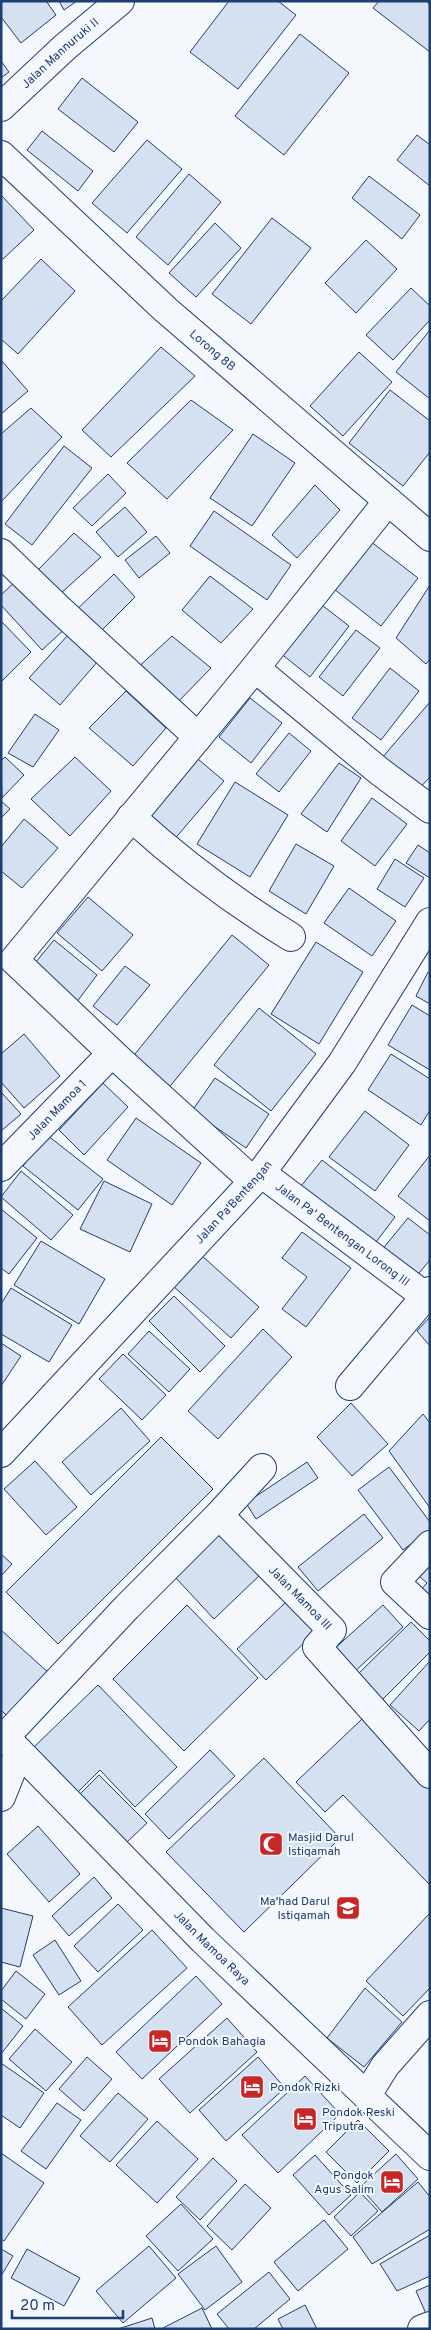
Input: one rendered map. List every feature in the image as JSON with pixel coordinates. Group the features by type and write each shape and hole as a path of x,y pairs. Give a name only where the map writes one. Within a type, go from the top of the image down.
{"street":[{"name":"Jalan Mannuruki II","path":"1,107 65,47 120,1"},
{"name":"Lorong 8B","path":"1,154 166,310 430,537"},
{"path":"8,955 131,817 198,737 388,501"},
{"path":"3,557 198,737"},
{"path":"255,668 379,771 430,809"},
{"path":"131,817 175,856 226,894 291,937"},
{"name":"Jalan Pa'Bentengan","path":"1,1453 257,1177 342,1063 430,922"},
{"name":"Jalan Pa' Bentengan Lorong III","path":"8,955 112,1053 257,1177 427,1293"},
{"name":"Jalan Mamoa 1","path":"1,1166 112,1053"},
{"path":"350,1386 427,1293"},
{"path":"1,1797 8,1740 126,1607 219,1515 262,1468"},
{"name":"Jalan Mamoa III","path":"219,1515 332,1630 317,1647 430,1774"},
{"path":"430,1545 395,1582 430,1615"},
{"name":"Jalan Mamoa Raya","path":"8,1740 203,1940 430,2156"},
{"path":"367,2095 385,2066 430,2014"},
{"path":"422,2329 430,2326"}],"building":[{"path":"1,1 46,1 56,15 21,43 1,17"},
{"path":"59,1 77,1 64,10"},
{"path":"229,1 278,1 296,15 238,89 190,52"},
{"path":"379,1 426,1 430,5 430,52 373,8"},
{"path":"300,34 349,73 284,155 235,116"},
{"path":"1,61 9,72 1,78"},
{"path":"82,78 138,122 114,152 58,109"},
{"path":"42,131 93,171 78,191 27,150"},
{"path":"417,135 430,145 430,186 397,160"},
{"path":"147,140 182,169 127,233 92,203"},
{"path":"189,174 221,202 168,265 136,237"},
{"path":"369,176 420,215 402,239 352,198"},
{"path":"1,195 34,230 3,259 1,258"},
{"path":"272,218 311,248 251,324 212,294"},
{"path":"215,223 241,248 196,297 169,273"},
{"path":"366,240 397,269 356,313 325,283"},
{"path":"41,259 75,291 18,354 1,339 1,301"},
{"path":"411,288 430,306 430,320 393,360 366,335"},
{"path":"430,330 430,399 396,372"},
{"path":"161,347 195,376 111,457 82,430"},
{"path":"359,352 392,382 343,436 310,406"},
{"path":"1,360 28,391 1,414"},
{"path":"390,390 430,421 430,452 403,486 349,443"},
{"path":"191,400 233,430 167,499 127,463"},
{"path":"31,408 62,437 1,502 1,434"},
{"path":"253,434 295,463 252,526 210,498"},
{"path":"64,446 92,468 32,545 5,524"},
{"path":"108,474 126,493 92,526 73,508"},
{"path":"315,485 340,510 297,558 272,535"},
{"path":"125,507 147,532 118,557 96,532"},
{"path":"214,511 291,565 267,600 190,546"},
{"path":"74,533 101,557 60,594 36,572"},
{"path":"156,536 170,553 139,578 125,560"},
{"path":"370,541 418,578 381,626 334,589"},
{"path":"114,574 135,597 96,636 72,614"},
{"path":"210,576 253,609 221,643 182,610"},
{"path":"20,577 67,627 42,650 1,605 1,595"},
{"path":"430,585 430,659 426,664 396,638"},
{"path":"318,602 349,626 310,677 279,652"},
{"path":"1,621 31,652 1,682"},
{"path":"356,630 380,648 343,696 319,677"},
{"path":"68,635 98,661 60,705 29,678"},
{"path":"172,636 211,668 174,706 134,671"},
{"path":"390,668 419,691 381,740 352,718"},
{"path":"126,691 166,728 133,766 89,728"},
{"path":"250,698 282,723 251,763 219,737"},
{"path":"430,702 430,777 414,794 381,759"},
{"path":"35,714 59,730 33,767 8,753"},
{"path":"289,733 311,751 279,792 256,774"},
{"path":"192,754 224,781 173,841 141,815"},
{"path":"5,757 24,775 2,798 1,761"},
{"path":"75,757 111,791 70,836 31,799"},
{"path":"339,763 361,778 327,832 301,814"},
{"path":"235,782 288,815 250,877 197,844"},
{"path":"372,798 407,824 375,866 341,841"},
{"path":"1,801 10,809 1,818"},
{"path":"24,819 58,848 22,888 1,871 1,847"},
{"path":"296,844 334,866 306,914 269,891"},
{"path":"418,845 430,853 430,878 406,863"},
{"path":"395,859 424,878 405,907 377,889"},
{"path":"349,888 396,921 372,956 324,923"},
{"path":"88,897 133,935 102,971 57,933"},
{"path":"232,935 269,965 167,1090 130,1060"},
{"path":"54,940 97,975 76,1003 31,968"},
{"path":"316,942 363,972 319,1044 271,1014"},
{"path":"125,966 150,985 117,1025 93,1006"},
{"path":"428,972 430,973 430,1004 416,996"},
{"path":"412,1005 430,1016 430,1070 388,1045"},
{"path":"259,1008 316,1054 271,1111 214,1065"},
{"path":"24,1034 60,1076 24,1108 1,1082 1,1054"},
{"path":"391,1054 430,1079 430,1110 421,1125 368,1090"},
{"path":"215,1078 269,1114 246,1148 192,1111"},
{"path":"103,1083 128,1107 84,1155 59,1130"},
{"path":"1,1092 21,1114 1,1131"},
{"path":"365,1111 409,1145 375,1191 329,1157"},
{"path":"136,1118 201,1163 172,1205 107,1160"},
{"path":"47,1135 103,1179 78,1210 23,1166"},
{"path":"430,1155 430,1221 398,1196"},
{"path":"322,1160 395,1217 370,1250 297,1191"},
{"path":"21,1171 73,1215 51,1240 1,1197"},
{"path":"104,1181 152,1204 130,1252 80,1229"},
{"path":"1,1209 37,1238 9,1274 1,1268"},
{"path":"408,1218 430,1235 430,1260 414,1279 381,1251"},
{"path":"302,1232 351,1268 306,1327 282,1309 307,1277 282,1258"},
{"path":"41,1241 105,1279 79,1324 14,1285"},
{"path":"201,1255 259,1307 231,1338 173,1286"},
{"path":"11,1288 72,1325 49,1362 1,1334 1,1304"},
{"path":"174,1296 225,1346 200,1372 149,1321"},
{"path":"430,1317 430,1346 417,1331"},
{"path":"263,1329 292,1357 218,1439 188,1411"},
{"path":"149,1331 190,1369 169,1392 128,1354"},
{"path":"1,1343 21,1356 1,1386"},
{"path":"123,1354 166,1395 142,1420 99,1379"},
{"path":"351,1403 388,1444 352,1476 317,1437"},
{"path":"121,1408 150,1441 91,1495 62,1462"},
{"path":"423,1414 430,1423 430,1508 389,1451"},
{"path":"161,1437 213,1489 58,1644 6,1592"},
{"path":"35,1461 77,1507 46,1535 4,1489"},
{"path":"307,1462 318,1478 256,1519 246,1503"},
{"path":"389,1467 430,1522 430,1530 403,1550 358,1490"},
{"path":"364,1514 383,1538 318,1591 298,1567"},
{"path":"221,1533 260,1575 214,1619 175,1577"},
{"path":"430,1550 430,1609 416,1595 427,1583 411,1569"},
{"path":"1,1554 12,1564 1,1576"},
{"path":"288,1600 317,1630 266,1680 237,1649"},
{"path":"187,1605 258,1678 184,1751 113,1679"},
{"path":"383,1605 403,1627 353,1673 333,1650"},
{"path":"411,1622 430,1641 430,1652 381,1701 356,1676"},
{"path":"1,1630 50,1674 9,1718 1,1710"},
{"path":"430,1661 430,1719 419,1731 390,1705"},
{"path":"98,1685 177,1767 135,1807 100,1770 76,1794 33,1748"},
{"path":"362,1719 430,1789 430,1885 343,1795 325,1812 296,1782"},
{"path":"210,1750 235,1776 169,1839 145,1814"},
{"path":"264,1758 340,1838 244,1932 166,1852"},
{"path":"99,1775 147,1823 125,1844 78,1796"},
{"path":"38,1826 80,1874 49,1902 7,1854"},
{"path":"94,1877 112,1898 69,1936 52,1916"},
{"path":"118,1904 143,1930 98,1972 74,1946"},
{"path":"1,1908 33,1916 20,1967 1,1962"},
{"path":"430,1913 430,1988 403,2016 366,1981"},
{"path":"152,1930 187,1968 102,2045 68,2007"},
{"path":"55,1940 81,1981 59,1995 33,1955"},
{"path":"16,1971 45,1994 26,2019 1,1999 1,1991"},
{"path":"196,1976 222,2004 142,2079 116,2052"},
{"path":"365,1988 402,2022 364,2067 327,2038"},
{"path":"1,2008 23,2026 1,2054"},
{"path":"227,2018 257,2052 190,2113 159,2079"},
{"path":"35,2029 72,2062 46,2091 9,2059"},
{"path":"87,2057 112,2079 84,2111 59,2089"},
{"path":"258,2057 285,2088 226,2141 199,2110"},
{"path":"1,2063 44,2093 20,2128 1,2115"},
{"path":"305,2076 340,2114 278,2173 242,2135"},
{"path":"118,2093 148,2119 110,2162 80,2136"},
{"path":"57,2103 81,2120 46,2169 21,2151"},
{"path":"358,2120 389,2151 357,2183 326,2152"},
{"path":"157,2121 198,2159 157,2203 116,2165"},
{"path":"1,2153 44,2183 4,2241 1,2239"},
{"path":"396,2154 418,2179 382,2212 360,2187"},
{"path":"315,2155 351,2195 329,2215 293,2175"},
{"path":"213,2158 237,2181 200,2220 176,2197"},
{"path":"418,2182 430,2197 430,2229 372,2264 353,2237"},
{"path":"245,2184 271,2208 232,2250 207,2226"},
{"path":"360,2192 378,2211 351,2236 334,2217"},
{"path":"181,2204 213,2239 178,2271 146,2236"},
{"path":"324,2220 348,2249 298,2291 274,2262"},
{"path":"430,2235 430,2276 397,2291 380,2264"},
{"path":"149,2246 176,2278 123,2323 96,2291"},
{"path":"216,2246 242,2282 205,2310 178,2274"},
{"path":"1,2249 13,2256 1,2276"},
{"path":"27,2249 80,2278 64,2306 11,2278"},
{"path":"269,2272 290,2299 254,2329 229,2329 217,2314"},
{"path":"430,2285 430,2314 427,2316 416,2291"},
{"path":"305,2305 317,2329 283,2329 278,2319"},
{"path":"202,2308 212,2329 163,2328"},
{"path":"152,2318 155,2329 118,2329"}],"place":[{"name":"Masjid Darul Istiqamah","path":"271,1844"},
{"name":"Ma'had Darul Istiqamah","path":"348,1908"},
{"name":"Pondok Bahagia","path":"160,2041"},
{"name":"Pondok Rizki","path":"252,2087"},
{"name":"Pondok Reski Triputra","path":"305,2119"},
{"name":"Pondok Agus Salim","path":"392,2182"}]}
